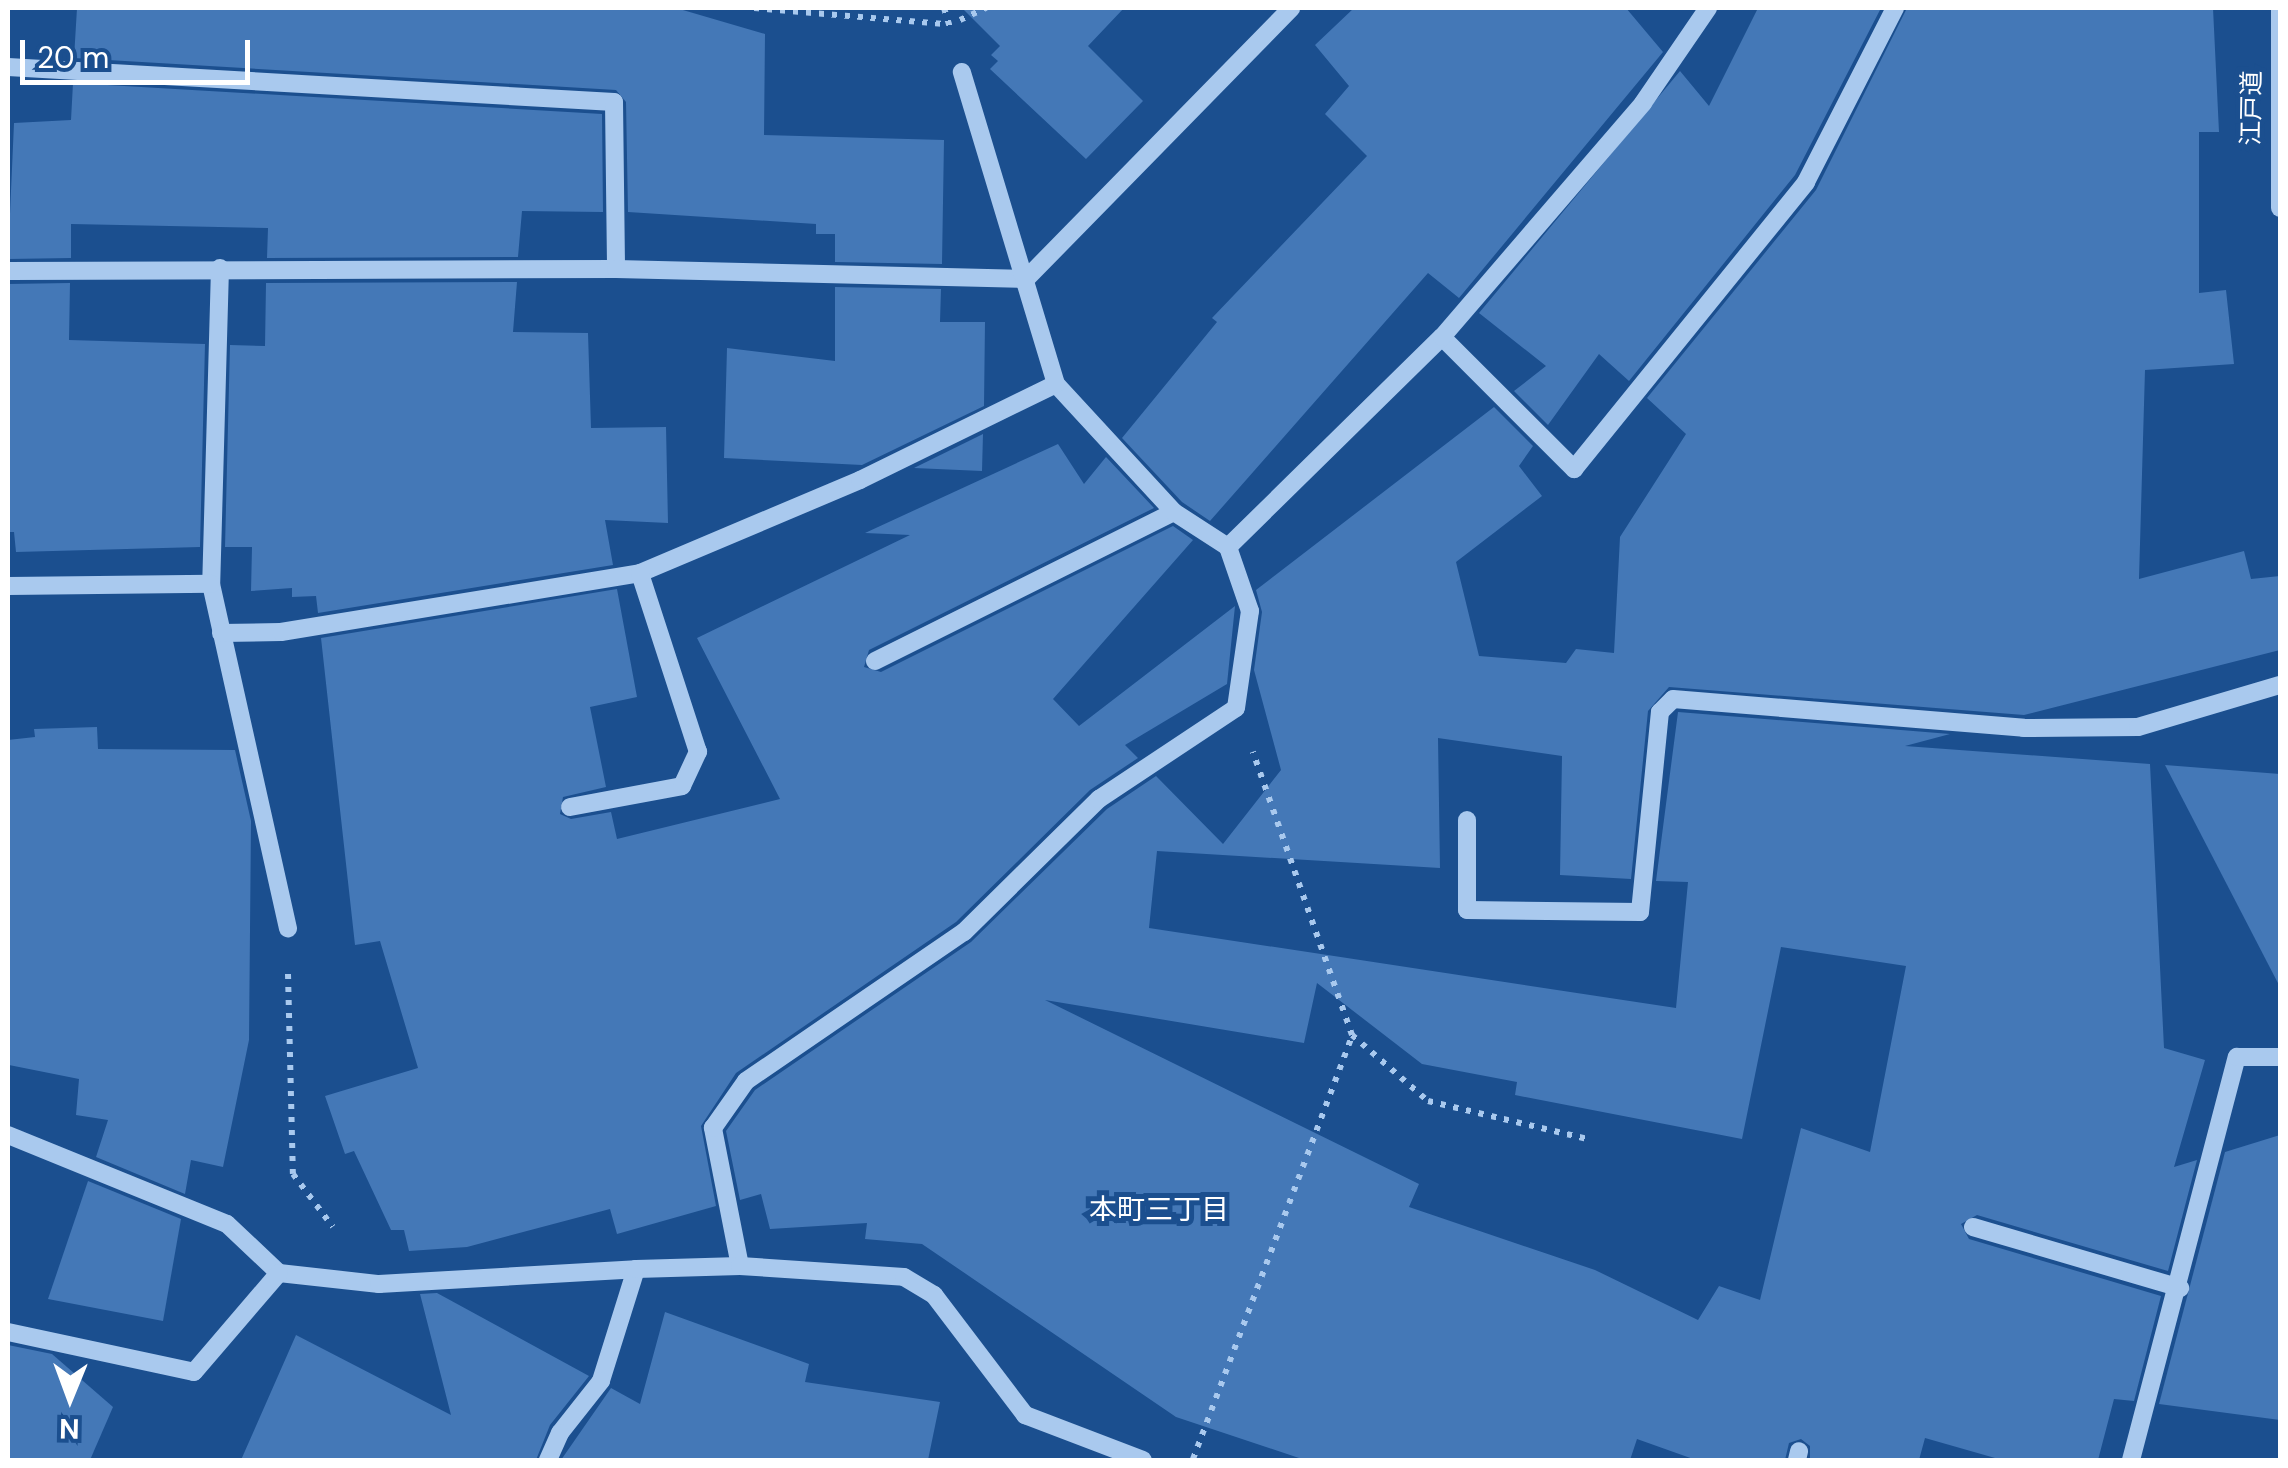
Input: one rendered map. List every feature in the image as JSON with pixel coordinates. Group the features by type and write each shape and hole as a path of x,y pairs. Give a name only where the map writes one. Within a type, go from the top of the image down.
{"street":[{"path":"8,271 616,270 1026,279 1291,8"},
{"path":"1228,547 1442,337 1644,103 1708,8"},
{"path":"1442,337 1574,469 1806,182 1895,8"},
{"name":"江戸道","path":"2280,9 2280,208"},
{"path":"8,67 614,102 616,270"},
{"path":"740,1266 713,1128 746,1080 964,932 1099,799 1236,708 1250,611 1228,547 1174,512 1056,384 962,72"},
{"path":"220,268 211,584 288,928"},
{"path":"222,633 280,632 640,572 860,480 1056,384"},
{"path":"874,660 1174,512"},
{"path":"570,807 682,786 698,752 640,572"},
{"path":"8,586 211,584"},
{"path":"1467,820 1467,910 1640,912 1660,712 1674,699 2024,728 2138,727 2280,686"},
{"path":"2130,1460 2180,1288 2237,1057 2280,1057"},
{"path":"8,1135 227,1224 279,1274 394,1283 740,1266 904,1277 934,1295 1025,1415 1143,1460"},
{"path":"1973,1227 2180,1288"},
{"path":"548,1460 560,1434 601,1381 636,1270"},
{"path":"8,1332 194,1372 279,1274"}],"path":[{"path":"754,8 949,25 986,8"},
{"path":"1236,708 1352,1035 1428,1102 1588,1138"},
{"path":"288,928 293,1174 338,1232 394,1283"},
{"path":"1193,1460 1352,1035"}],"building":[{"path":"77,8 676,8 765,34 764,135 944,140 942,264 835,262 835,234 816,234 816,224 628,212 626,102 616,90 74,58"},
{"path":"962,8 1124,8 1088,46 1143,101 1086,159 990,69 998,61 991,55 1000,46"},
{"path":"1354,8 1626,8 1663,52 1459,298 1428,273 1210,521 1182,502 1122,438 1217,322 1212,318 1367,156 1325,114 1349,86 1315,45"},
{"path":"1758,8 1881,8 1795,175 1629,381 1599,354 1548,425 1514,391 1546,366 1479,313 1680,71 1709,106"},
{"path":"1907,8 2213,8 2219,132 2199,132 2199,293 2226,290 2234,364 2145,370 2139,579 2244,551 2251,579 2280,576 2280,650 2024,715 1669,687 1648,711 1631,879 1560,875 1562,756 1438,738 1440,868 1157,851 1149,928 1676,1008 1688,882 1656,881 1678,712 1950,734 1905,746 2150,764 2164,1048 2205,1060 2174,1167 2197,1160 2168,1271 1977,1215 1961,1224 1969,1239 2161,1296 2134,1401 2114,1399 2098,1460 2002,1460 1925,1438 1919,1460 1810,1460 1810,1446 1801,1439 1789,1443 1785,1460 1696,1460 1637,1439 1630,1460 1305,1460 1176,1417 922,1244 865,1239 867,1223 770,1229 761,1194 740,1200 726,1131 755,1090 971,942 1107,809 1156,776 1223,844 1281,770 1254,670 1262,612 1256,590 1494,407 1533,446 1519,466 1542,496 1456,562 1479,656 1566,663 1576,649 1614,653 1620,537 1686,434 1647,398 1816,190","holes":["1781,947 1906,966 1870,1152 1801,1128 1760,1300 1719,1286 1698,1320 1595,1270 1409,1207 1419,1184 1045,1000 1304,1043 1317,983 1422,1064 1517,1082 1515,1095 1742,1139"]},
{"path":"73,83 602,114 603,212 522,211 518,257 267,258 268,228 71,224 71,258 8,259 14,123 71,120"},
{"path":"517,282 513,332 588,333 591,428 666,427 668,523 605,520 613,565 318,613 316,596 292,597 292,588 251,591 252,547 225,547 230,345 265,346 266,283"},
{"path":"70,283 69,340 205,344 200,547 16,552 14,532 8,532 8,284"},
{"path":"835,287 941,289 940,322 985,322 984,406 862,465 724,458 727,348 835,361"},
{"path":"983,434 982,471 914,468"},
{"path":"1058,444 1084,484 1106,457 1154,508 869,650 864,667 881,672 1173,526 1193,540 1053,699 1079,726 1235,606 1227,684 1125,745 1138,758 1090,790 956,922 736,1073 701,1126 716,1206 617,1234 610,1209 467,1247 409,1251 404,1230 391,1230 354,1151 345,1154 325,1096 418,1068 380,941 355,945 321,638 617,589 637,697 590,707 606,787 563,797 560,814 571,819 611,812 617,839 780,799 697,638 910,535 865,533"},
{"path":"97,727 98,749 235,750 251,821 249,1040 223,1167 191,1160 185,1194 96,1157 108,1120 76,1115 79,1079 9,1065 8,740 35,737 34,729"},
{"path":"2165,765 2280,774 2280,987"},
{"path":"2280,1135 2280,1420 2159,1404 2225,1152"},
{"path":"88,1181 181,1219 163,1321 48,1299"},
{"path":"437,1293 589,1376 550,1425 536,1460 241,1460 296,1335 451,1415 420,1294"},
{"path":"665,1312 809,1364 805,1382 940,1402 928,1460 561,1460 611,1388 640,1404"},
{"path":"8,1345 52,1354 113,1407 90,1460 8,1460"}],"district":[{"name":"本町三丁目","path":"1159,1210"}]}
